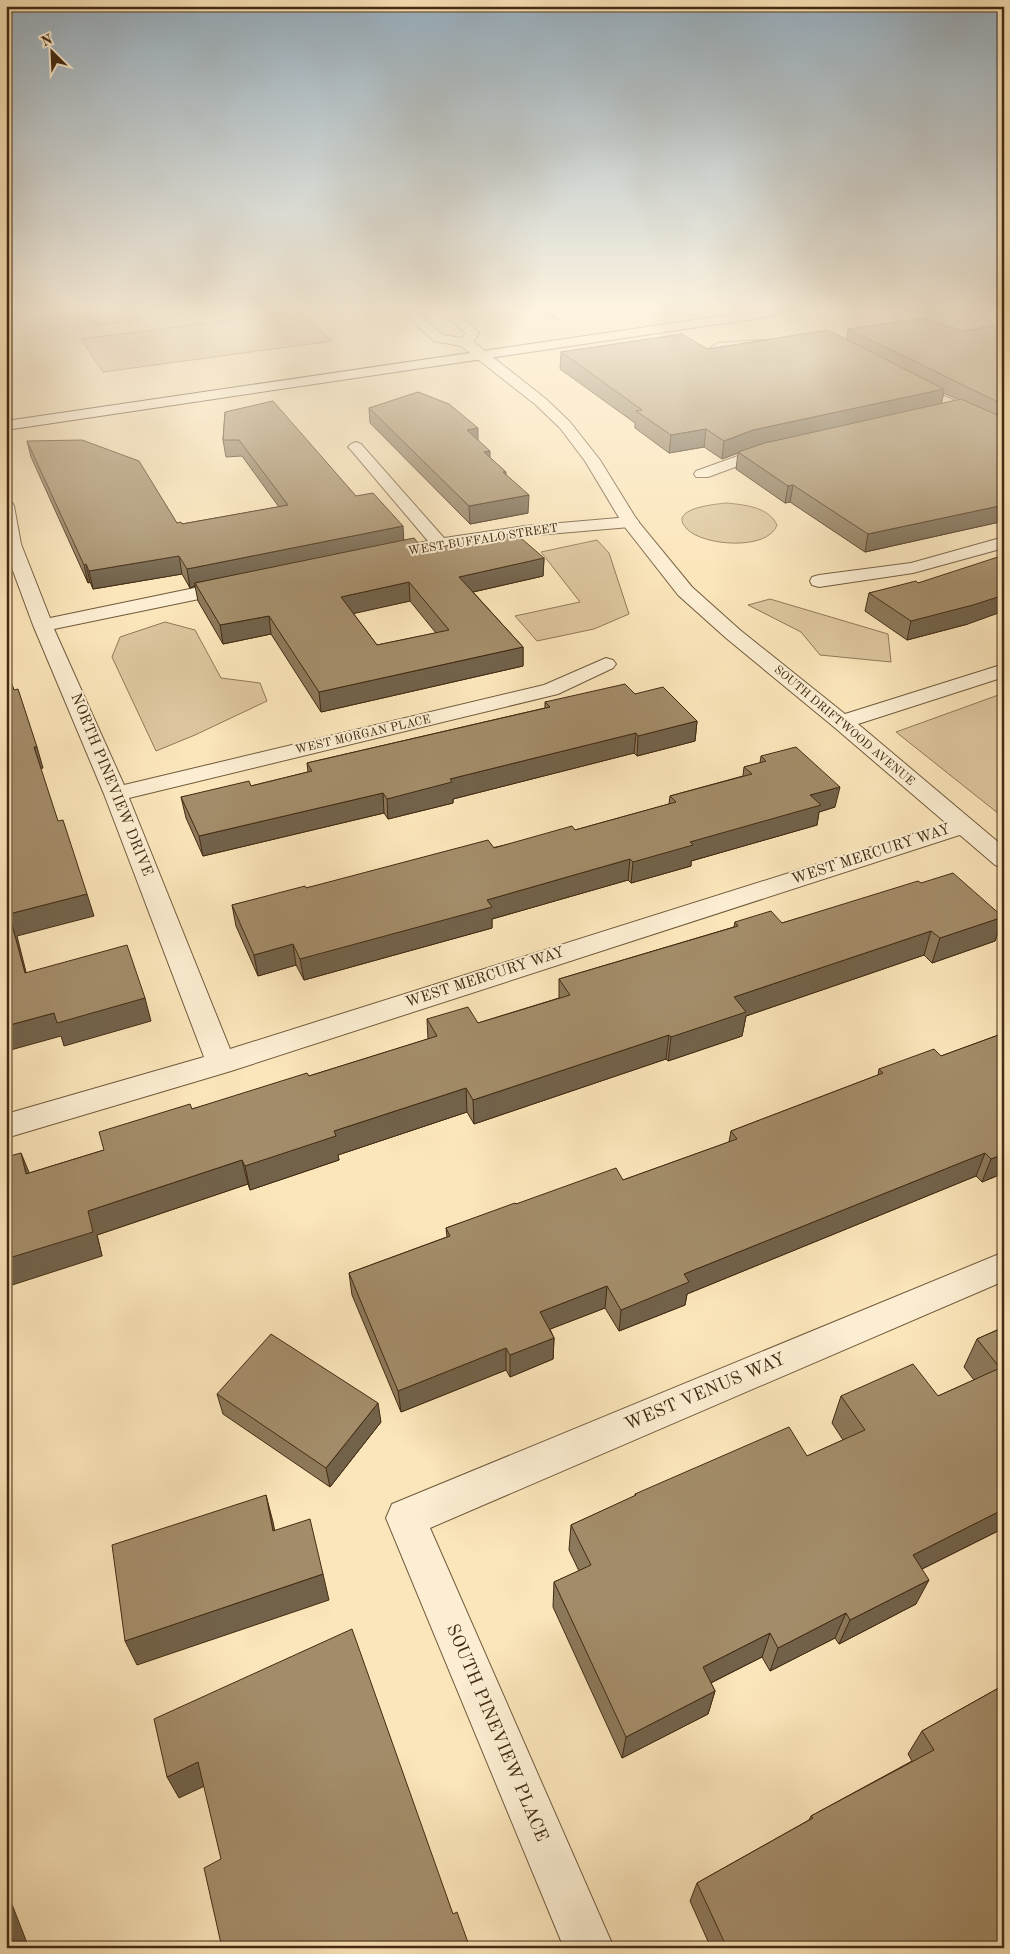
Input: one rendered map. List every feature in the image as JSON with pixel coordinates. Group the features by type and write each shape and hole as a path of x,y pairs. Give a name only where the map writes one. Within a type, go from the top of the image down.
{"street":[{"path":"6,426 165,402"},
{"name":"SOUTH DRIFTWOOD AVENUE","path":"541,402 566,426 592,460 630,522 685,591 733,634 842,722 1004,860"},
{"path":"947,402 1004,431"},
{"path":"933,414 958,408"},
{"path":"356,446 368,463 440,544"},
{"path":"702,474 756,453 784,446"},
{"name":"NORTH PINEVIEW DRIVE","path":"6,506 12,544 43,625 116,794 221,1062"},
{"name":"WEST BUFFALO STREET","path":"372,558 440,544 525,531 630,522"},
{"path":"819,581 913,568 1004,542"},
{"path":"43,625 247,583"},
{"name":"WEST MORGAN PLACE","path":"116,794 551,690 606,664"},
{"path":"842,722 1004,670"},
{"name":"WEST MERCURY WAY","path":"6,1126 221,1062 963,826"},
{"name":"WEST VENUS WAY","path":"406,1518 1004,1266"},
{"name":"SOUTH PINEVIEW PLACE","path":"406,1518 589,1948"}],"shaded area":[{"path":"727,503 756,508 768,514 777,525 771,533 761,539 735,543 720,542 695,535 682,522 683,516 695,508"},
{"path":"597,540 609,553 629,614 594,629 537,641 515,616 580,602 541,552"},
{"path":"770,599 888,634 891,662 820,655 801,632 748,605"},
{"path":"165,622 195,630 221,678 260,683 267,701 156,751 112,657 120,637"},
{"path":"1004,693 1004,818 896,732"}],"building":[{"path":"274,402 356,496 373,493 403,526 187,569 179,556 89,571 86,564 84,565 27,441 82,440 139,461 177,523 181,522 182,524 288,505 239,440 223,440 225,412"},
{"path":"387,402 444,402 449,404 478,428 467,430 490,451 484,452 506,472 503,472 529,495 469,506 369,408"},
{"path":"631,402 883,402 753,430 724,441 706,429 671,435 636,411 642,410"},
{"path":"947,402 968,402 1004,418 1004,505 868,534 793,485 788,486 738,452 765,443"},
{"path":"515,533 544,558 459,577 523,647 319,692 269,616 220,625 195,583 414,538 424,550","holes":["409,582 449,630 377,645 341,597"]},
{"path":"1004,555 1004,595 973,605 911,621 869,593 916,581 918,583"},
{"path":"6,666 14,690 18,689 37,747 34,747 58,821 63,820 87,894 9,914 25,973 127,945 145,998 57,1023 54,1013 6,1026"},
{"path":"625,684 635,694 663,687 697,721 638,736 636,733 450,779 452,782 387,799 383,793 199,836 181,797 249,781 251,786 312,771 307,763 550,707 545,702"},
{"path":"796,747 840,787 810,795 821,805 690,842 693,845 633,862 630,859 487,900 492,907 300,959 293,944 254,955 232,905 305,886 306,888 488,840 494,848 572,826 575,830 676,802 670,796 752,774 744,767 766,761 761,756"},
{"path":"953,873 1003,917 940,938 931,931 734,997 746,1012 671,1037 669,1035 473,1100 466,1088 334,1131 336,1136 245,1166 242,1160 88,1211 93,1232 6,1259 6,1157 21,1153 26,1174 104,1150 99,1132 190,1104 192,1109 307,1073 309,1076 437,1036 427,1019 468,1007 478,1023 570,995 559,979 738,926 735,922 771,911 782,923 918,881 921,883"},
{"path":"1004,1033 1004,1154 991,1159 985,1153 684,1274 689,1282 621,1310 607,1286 540,1312 554,1338 510,1355 506,1348 398,1391 349,1273 450,1236 446,1228 616,1168 623,1180 737,1139 731,1131 883,1073 879,1069 934,1049 941,1056"},
{"path":"1004,1327 1004,1509 913,1555 929,1580 850,1620 846,1613 778,1648 770,1633 703,1667 715,1691 626,1737 554,1582 591,1565 571,1525 635,1494 789,1427 807,1456 865,1430 841,1396 913,1364 938,1396 1000,1368 977,1339"},
{"path":"271,1334 378,1403 326,1468 217,1394"},
{"path":"266,1495 273,1531 310,1519 323,1574 125,1641 112,1545"},
{"path":"352,1629 453,1914 457,1912 470,1948 222,1948 204,1868 221,1859 198,1762 167,1777 154,1719"},
{"path":"1004,1685 1004,1948 727,1948 697,1883 813,1818 811,1816 934,1750 922,1731"},
{"path":"6,1923 16,1948 6,1948"}]}
